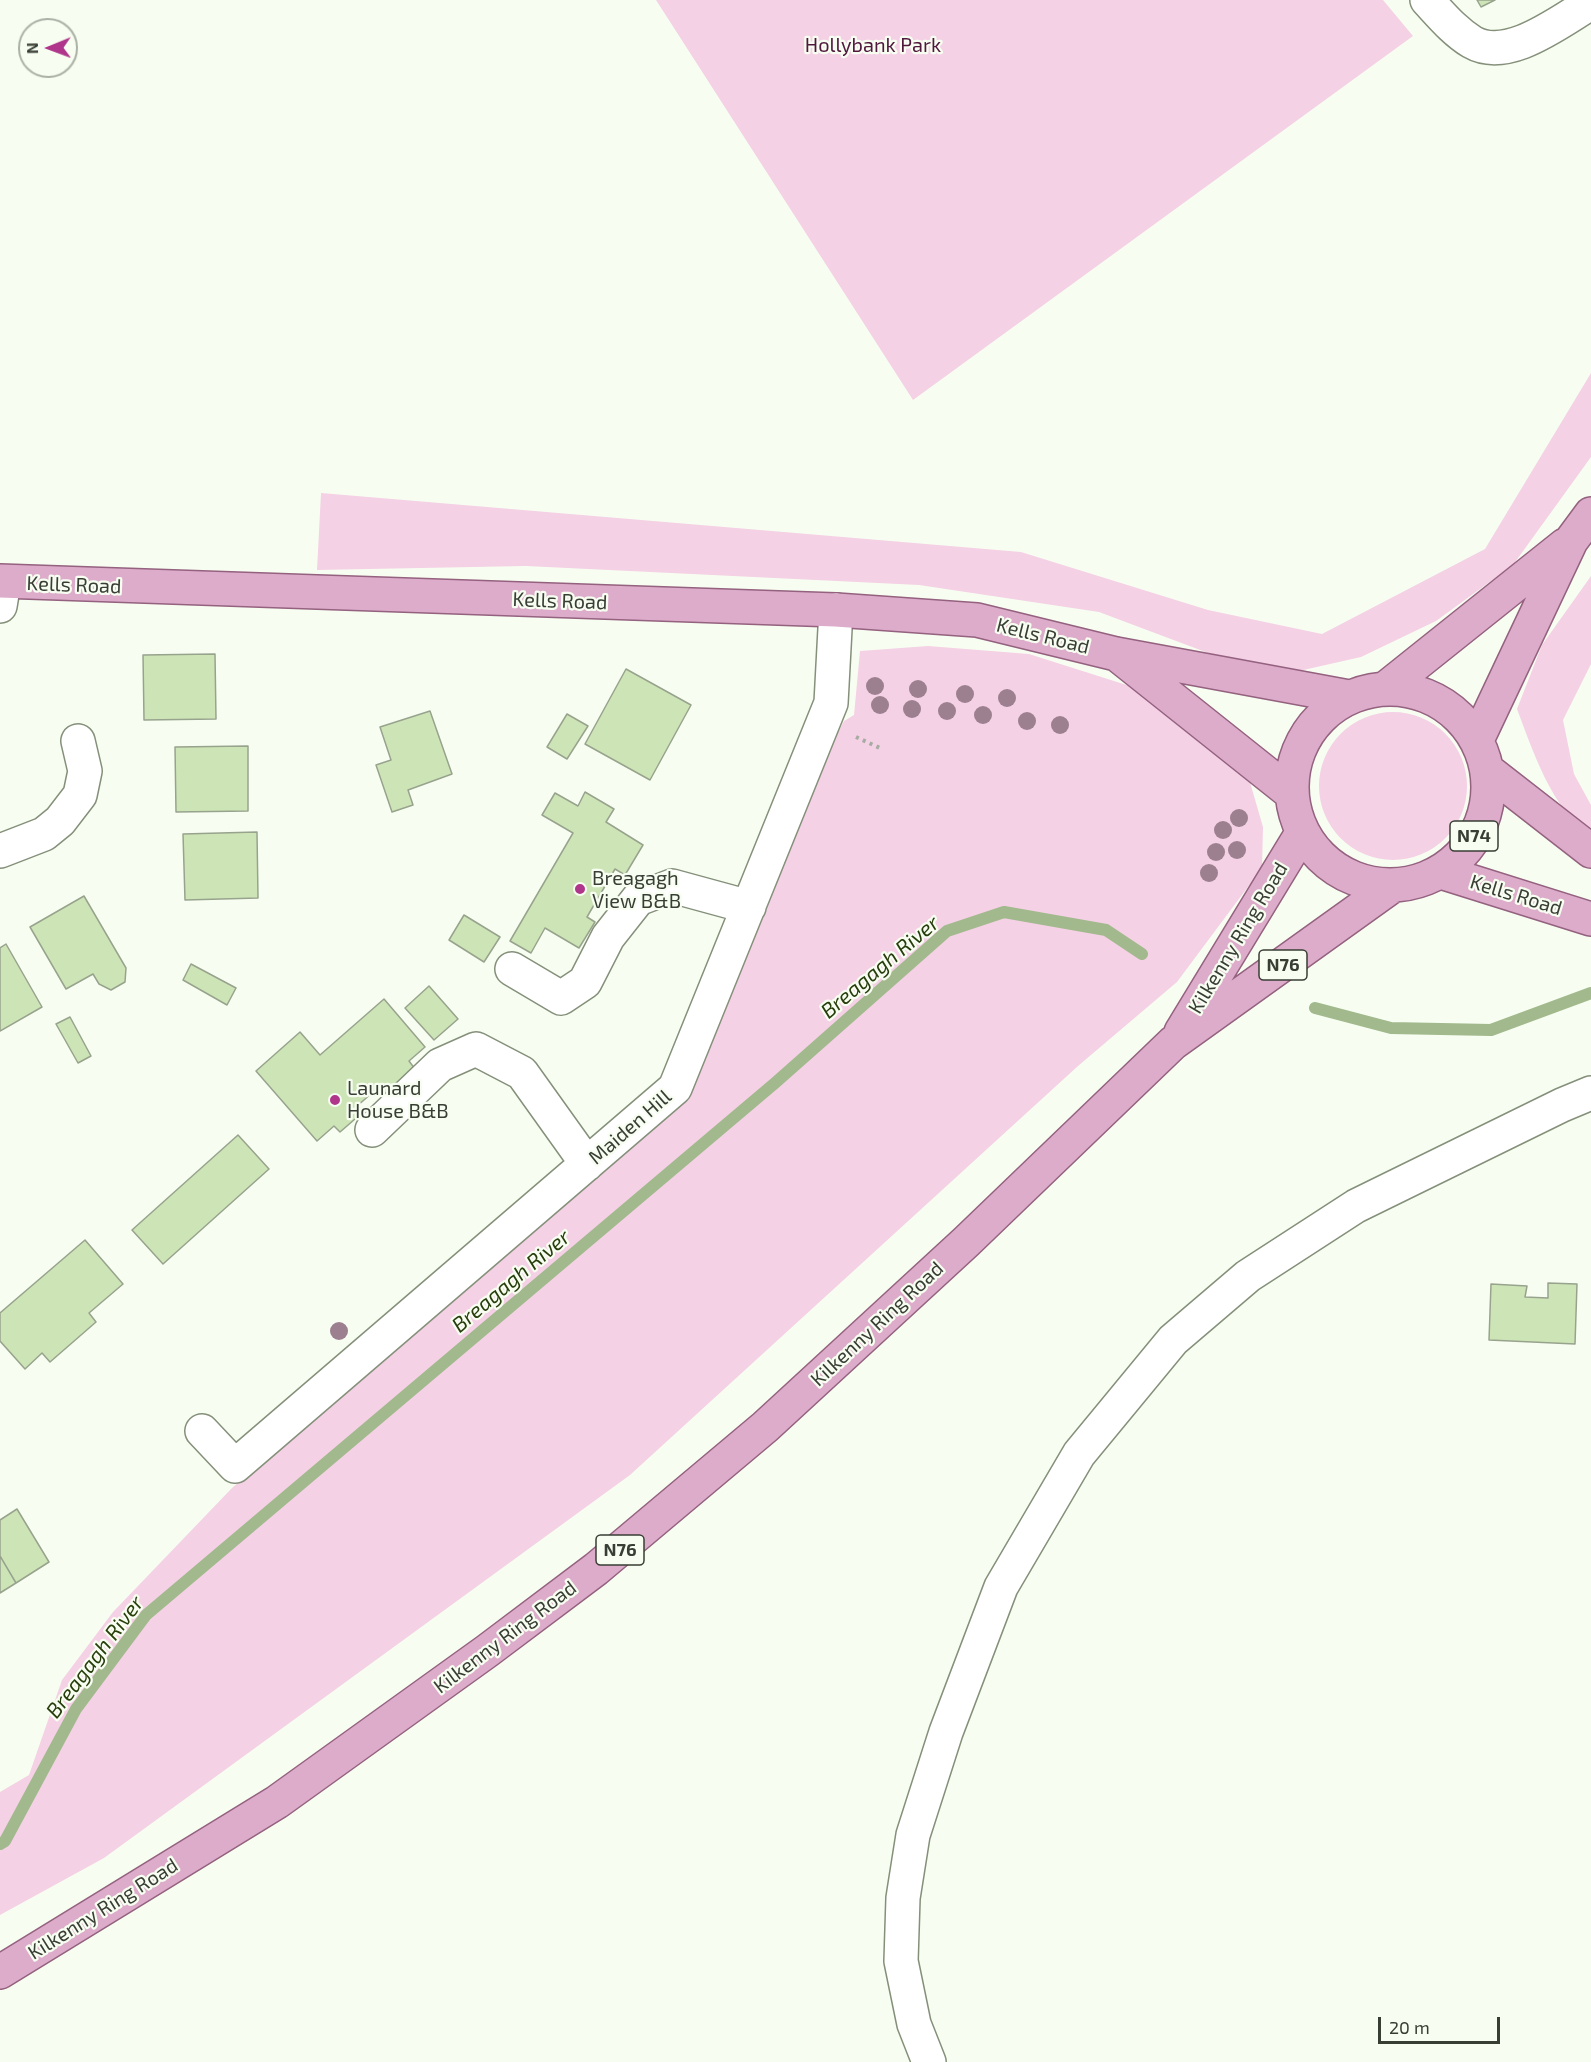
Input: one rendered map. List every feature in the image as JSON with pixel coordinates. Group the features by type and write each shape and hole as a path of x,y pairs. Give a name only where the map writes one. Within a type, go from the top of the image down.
{"main road":[{"path":"1591,514 1571,541 1482,755 1591,851"},
{"path":"1386,688 1571,541"},
{"name":"Kells Road","path":"1,590 836,610 977,620 1116,654 1349,697"},
{"name":"Kells Road","path":"1116,654 1292,793"},
{"name":"N74","path":"1386,688 1426,694 1455,712 1482,755 1487,804 1471,843 1441,872 1392,886 1350,877 1341,873 1321,857 1302,833 1292,793 1296,756 1314,723 1349,697 1386,688"},
{"name":"Kilkenny Ring Road","path":"1173,1043 1302,833"},
{"name":"Kells Road","path":"1441,872 1591,919"},
{"name":"Kilkenny Ring Road","path":"0,1972 277,1802 487,1651 596,1569 765,1427 966,1242 1173,1043 1392,886"}],"street":[{"path":"1427,0 1452,27 1474,43 1500,48 1528,41 1591,3"},
{"name":"Maiden Hill","path":"202,1431 235,1466 675,1088 831,703 836,610"},
{"path":"0,851 44,834 60,820 80,795 85,771 78,741"},
{"path":"512,969 561,998 585,982 608,937 638,899 672,886 749,907"},
{"path":"372,1130 440,1065 476,1049 522,1073 587,1164"},
{"path":"928,2062 914,2024 901,1961 903,1899 913,1835 946,1732 1001,1587 1079,1454 1173,1340 1248,1276 1356,1206 1591,1093"}],"path":[{"path":"850,734 882,748"}],"green space":[{"name":"Hollybank Park","path":"656,0 1383,0 1413,36 913,400"},
{"path":"1591,373 1591,457 1513,565 1436,621 1361,657 1299,671 1248,668 1099,612 919,585 526,566 317,570 321,493 1021,552 1208,610 1322,634 1485,549"},
{"path":"1591,576 1591,664 1563,720 1574,774 1591,805 1591,837 1577,825 1554,795 1537,761 1517,709 1542,645"},
{"path":"928,646 1029,654 1136,688 1247,772 1263,827 1262,868 1177,982 1078,1066 630,1475 104,1858 0,1915 0,1792 29,1775 62,1680 113,1612 232,1488 671,1110 695,1080 835,738 844,721 854,715 860,651"},
{"path":"1393,712 1421,718 1445,734 1461,758 1467,786 1461,814 1445,838 1421,854 1393,860 1365,854 1341,838 1325,814 1319,786 1325,758 1341,734 1365,718"}],"building":[{"path":"1477,0 1495,0 1481,7"},
{"path":"215,654 216,719 144,720 143,655"},
{"path":"626,669 691,705 650,780 585,744"},
{"path":"430,711 452,774 408,790 413,805 392,812 376,765 391,760 380,727"},
{"path":"567,714 588,726 567,759 547,747"},
{"path":"248,746 248,811 176,812 175,747"},
{"path":"585,792 614,809 606,822 643,845 625,875 615,869 587,917 595,922 579,948 545,928 531,953 510,941 573,833 542,815 555,793 578,806"},
{"path":"257,832 258,898 185,900 183,834"},
{"path":"84,896 126,968 125,982 111,990 99,984 93,974 66,989 30,927"},
{"path":"464,915 500,937 484,962 449,940"},
{"path":"6,944 42,1007 0,1031 0,948"},
{"path":"191,964 236,988 227,1005 183,980"},
{"path":"429,986 458,1019 434,1040 405,1008"},
{"path":"384,999 425,1047 409,1061 415,1069 386,1094 380,1086 356,1107 362,1113 340,1132 334,1126 317,1141 256,1071 300,1032 320,1055"},
{"path":"70,1017 91,1056 78,1063 56,1024"},
{"path":"238,1135 269,1169 163,1264 132,1230"},
{"path":"85,1240 123,1284 89,1313 96,1322 50,1362 42,1353 25,1369 0,1341 0,1313"},
{"path":"1548,1283 1577,1284 1575,1344 1489,1340 1491,1284 1527,1286 1525,1297 1548,1298"},
{"path":"17,1509 49,1562 16,1583 0,1556 0,1520"},
{"path":"0,1556 16,1583 0,1593"}],"waterway":[{"name":"Breagagh River","path":"0,1844 5,1841 76,1709 146,1615 775,1083 947,931 1004,912 1106,930 1142,954"},
{"name":"Breagagh River","path":"1315,1008 1391,1028 1491,1030 1591,993"}],"place":[{"name":"Breagagh View B&B","path":"580,889"},
{"name":"Launard House B&B","path":"335,1100"}]}
